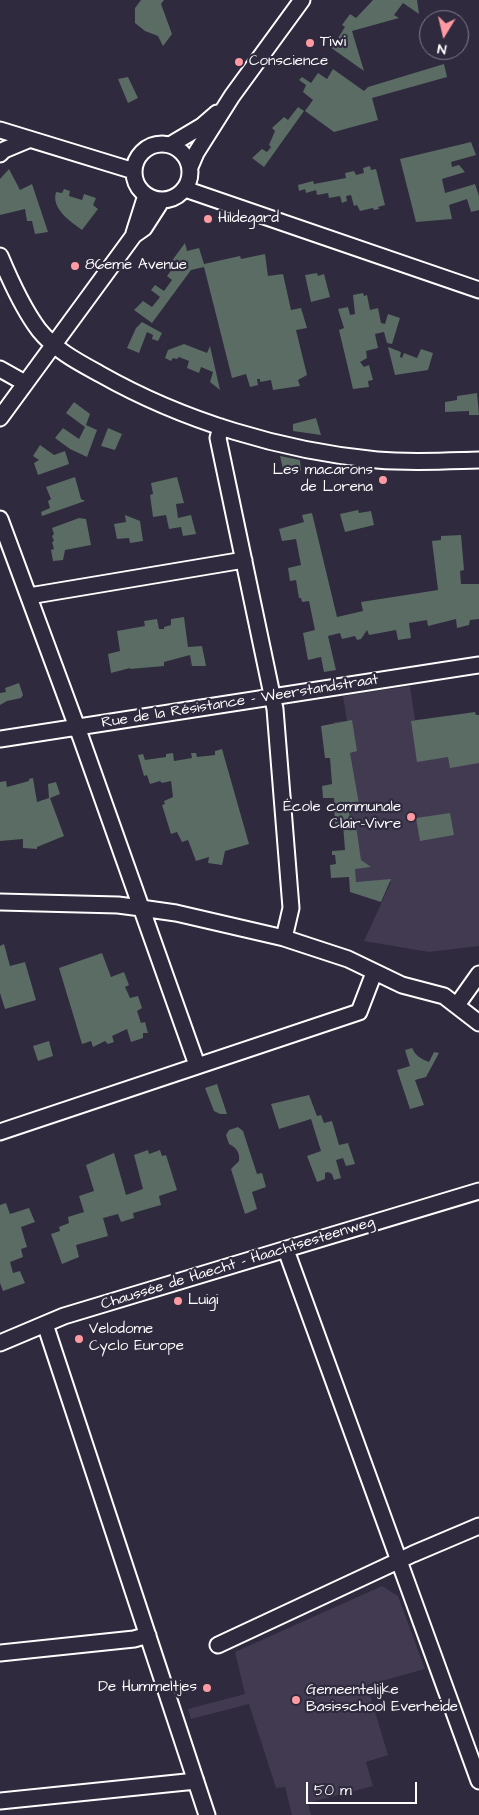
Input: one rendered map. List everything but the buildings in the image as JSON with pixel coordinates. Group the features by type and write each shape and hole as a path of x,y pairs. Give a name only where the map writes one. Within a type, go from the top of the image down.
{"street":[{"path":"190,167 226,106 302,0"},
{"path":"170,145 186,156 191,175 185,189 175,198 162,200 146,195 137,185 134,171 139,156 145,149 153,145 170,145 202,126 226,106"},
{"path":"0,130 134,171"},
{"path":"0,154 4,150 28,140"},
{"path":"185,189 479,290"},
{"path":"0,418 134,234 146,195"},
{"path":"134,234 144,228 162,200"},
{"path":"0,256 21,299 39,329 68,357 123,387 221,427 285,444 376,460 421,462 479,460"},
{"path":"0,369 25,383"},
{"path":"221,427 218,438 273,696 291,908 284,938"},
{"path":"0,519 197,1065"},
{"path":"29,596 244,560"},
{"name":"Rue de la Résistance - Weerstandstraat","path":"0,739 479,664"},
{"path":"0,902 141,908 176,913 284,938 348,959 402,985 444,996 479,1023"},
{"path":"0,1132 359,1012 374,973"},
{"path":"458,1005 479,974"},
{"name":"Chaussée de Haecht - Haachtsesteenweg","path":"0,1343 45,1324 479,1191"},
{"path":"286,1250 479,1781"},
{"path":"45,1324 208,1815"},
{"path":"218,1645 479,1526"},
{"path":"0,1653 134,1639 148,1635"},
{"path":"0,1801 196,1781"}],"shaded area":[{"name":"École communale Clair-Vivre","path":"410,686 415,720 447,716 479,751 479,946 429,952 364,941 391,882 351,887 346,856 334,722 347,721 343,696"},
{"name":"Gemeentelijke Basisschool Everheide","path":"382,1586 398,1596 425,1669 367,1685 388,1755 366,1762 373,1786 308,1803 311,1815 292,1815 285,1787 276,1788 249,1704 191,1719 188,1709 245,1694 235,1652"}],"green space":[{"path":"141,0 164,0 161,4 172,34 163,46 158,36 145,31 135,23 135,8"},
{"path":"373,0 417,0 419,14 403,3 394,15 399,18 352,31 364,71 330,47 335,43 345,27 342,25 350,14 356,18"},
{"path":"444,64 447,77 372,98 378,120 334,132 305,111 313,100 303,92 306,85 299,80 302,77 311,83 318,73 327,79 333,69 364,91 368,87"},
{"path":"128,77 138,98 128,103 118,79"},
{"path":"298,107 304,111 264,167 252,158 262,149 267,152 271,147 269,145 275,131 272,128 284,117 288,120"},
{"path":"471,142 476,155 451,162 452,167 459,165 465,172 442,179 445,193 475,184 479,196 479,210 471,212 467,199 449,205 452,219 416,222 400,159"},
{"path":"370,166 371,170 376,169 385,205 378,207 379,209 374,210 373,208 360,211 357,205 354,206 351,195 346,196 347,201 342,203 340,196 329,198 328,193 317,195 316,190 306,193 305,189 299,191 298,185 313,181 314,184 346,178 345,173 354,171 356,175 364,173 363,168"},
{"path":"9,169 20,190 32,184 48,232 35,234 32,221 27,221 25,209 0,215 0,179"},
{"path":"64,189 70,191 69,196 82,200 84,194 96,198 93,205 98,209 82,230 63,214 56,204 56,192 62,193"},
{"path":"185,243 187,251 199,248 204,264 240,256 241,259 265,254 268,276 283,274 291,310 301,308 307,328 296,330 307,375 298,380 300,386 273,390 271,380 260,382 260,379 257,379 258,385 250,387 246,374 232,378 204,267 191,270 152,323 134,310 143,301 152,307 160,297 151,290 155,285 164,291 172,280 167,276 175,265 171,262"},
{"path":"317,273 318,276 324,274 330,297 311,302 305,275"},
{"path":"363,293 364,296 367,295 370,310 378,308 381,323 385,324 388,314 400,318 392,344 387,343 384,332 375,334 378,348 366,351 367,358 360,362 364,367 369,365 373,380 368,381 369,387 353,389 339,330 344,328 338,309 348,307 350,315 355,314 353,295"},
{"path":"142,322 162,333 158,341 152,339 153,335 147,332 139,353 127,348 136,328"},
{"path":"184,344 207,353 210,346 220,390 210,382 213,372 201,367 199,373 187,368 189,361 179,357 177,359 173,358 171,361 165,358 168,350"},
{"path":"388,347 401,352 400,357 402,358 404,353 417,358 421,349 433,353 428,370 395,375"},
{"path":"477,393 479,415 469,415 469,411 445,412 445,402 457,400 457,396"},
{"path":"74,402 90,414 86,425 97,430 87,457 70,449 55,438 63,428 79,439 85,427 66,413"},
{"path":"316,418 321,435 293,431 293,424"},
{"path":"108,428 122,434 115,450 101,446"},
{"path":"40,445 54,455 65,451 69,464 38,475 34,463 39,460 33,456"},
{"path":"280,456 300,460 301,471 284,474"},
{"path":"75,477 81,499 85,501 42,516 41,512 50,508 48,501 51,499 46,487"},
{"path":"177,477 184,503 176,504 178,518 191,515 196,534 183,536 181,527 169,529 166,515 153,517 150,495 153,494 151,483"},
{"path":"358,510 359,513 371,511 374,525 345,532 340,514"},
{"path":"312,513 337,617 363,611 361,602 438,590 432,541 441,540 441,536 461,535 464,570 460,571 461,584 479,584 479,619 470,620 469,625 457,628 456,619 428,626 427,620 409,623 411,638 398,640 396,630 369,635 367,630 361,639 357,640 355,636 342,639 340,633 328,636 336,670 324,672 321,657 308,660 303,633 315,630 309,601 302,602 301,598 299,598 296,580 290,581 288,568 301,565 296,539 282,541 279,529 304,522 302,515"},
{"path":"125,515 140,521 143,541 130,543 129,538 117,539 114,524 126,522"},
{"path":"79,518 86,519 91,545 65,550 63,560 53,561 51,550 54,549 52,536 54,534 52,528"},
{"path":"184,617 188,647 202,646 206,666 192,666 190,655 164,662 164,666 130,668 111,673 108,654 120,651 117,631 145,626 144,621 157,619 159,629 164,629 164,627 171,625 171,619"},
{"path":"19,683 23,695 21,698 7,701 0,705 0,693 6,692 5,688"},
{"path":"475,712 476,715 479,715 479,763 450,768 448,757 417,762 411,721"},
{"path":"352,720 357,751 350,753 359,804 348,806 351,826 356,826 361,860 371,867 355,869 356,882 391,879 381,902 350,892 349,877 331,878 330,865 336,864 335,855 332,855 332,851 345,850 343,824 335,824 334,798 323,798 322,786 332,784 330,758 325,758 321,726"},
{"path":"222,749 249,844 225,851 222,865 208,863 209,857 196,861 188,840 182,842 177,832 171,834 162,805 165,804 164,801 173,797 171,781 162,783 160,781 150,784 147,775 144,776 138,755 143,754 145,760 166,757 166,754 173,753 174,761 192,758 191,753 196,753 197,757 215,755 215,751"},
{"path":"33,778 37,802 49,798 48,784 56,782 60,794 50,798 64,836 37,847 37,849 23,848 23,839 0,841 0,782 6,781 7,787 29,781 29,779"},
{"path":"450,813 454,835 420,841 416,818"},
{"path":"4,944 10,966 25,962 36,1000 5,1009 0,993 0,946"},
{"path":"102,953 111,977 124,972 129,985 125,987 130,998 138,996 142,1008 137,1011 141,1023 145,1022 148,1033 143,1033 143,1038 131,1042 127,1029 112,1036 114,1042 108,1044 105,1041 93,1047 91,1041 82,1044 59,968"},
{"path":"49,1041 53,1056 38,1061 33,1046"},
{"path":"412,1048 419,1057 429,1062 434,1052 439,1053 426,1077 415,1080 424,1105 410,1109 397,1070 410,1066 405,1050"},
{"path":"217,1084 227,1114 220,1114 214,1111 205,1088"},
{"path":"309,1095 317,1116 321,1115 324,1123 332,1121 339,1145 348,1143 355,1164 346,1166 343,1158 336,1160 341,1178 334,1180 332,1174 328,1172 325,1173 325,1179 317,1182 307,1156 321,1151 311,1119 279,1129 271,1104"},
{"path":"238,1127 243,1131 257,1174 262,1173 266,1187 252,1192 257,1209 245,1214 231,1169 239,1161 239,1156 236,1149 229,1144 226,1135 229,1130"},
{"path":"148,1150 149,1154 160,1150 162,1156 166,1155 177,1190 159,1196 161,1205 133,1213 134,1218 121,1222 118,1214 103,1218 108,1236 76,1245 79,1257 62,1264 51,1234 60,1231 59,1227 69,1223 68,1217 84,1212 79,1196 94,1191 86,1165 114,1153 126,1195 143,1189 134,1155"},
{"path":"6,1203 10,1214 29,1208 35,1222 21,1227 27,1247 21,1249 23,1257 10,1262 13,1273 20,1271 25,1283 3,1291 0,1283 0,1205"}],"place":[{"name":"Tiwi","path":"310,43"},
{"name":"Conscience","path":"239,62"},
{"name":"Hildegard","path":"208,219"},
{"name":"86eme Avenue","path":"75,266"},
{"name":"Les macarons de Lorena","path":"383,480"},
{"name":"École communale Clair-Vivre","path":"411,817"},
{"name":"Luigi","path":"178,1301"},
{"name":"Velodome Cyclo Europe","path":"79,1339"},
{"name":"De Hummeltjes","path":"207,1688"},
{"name":"Gemeentelijke Basisschool Everheide","path":"296,1700"}]}
